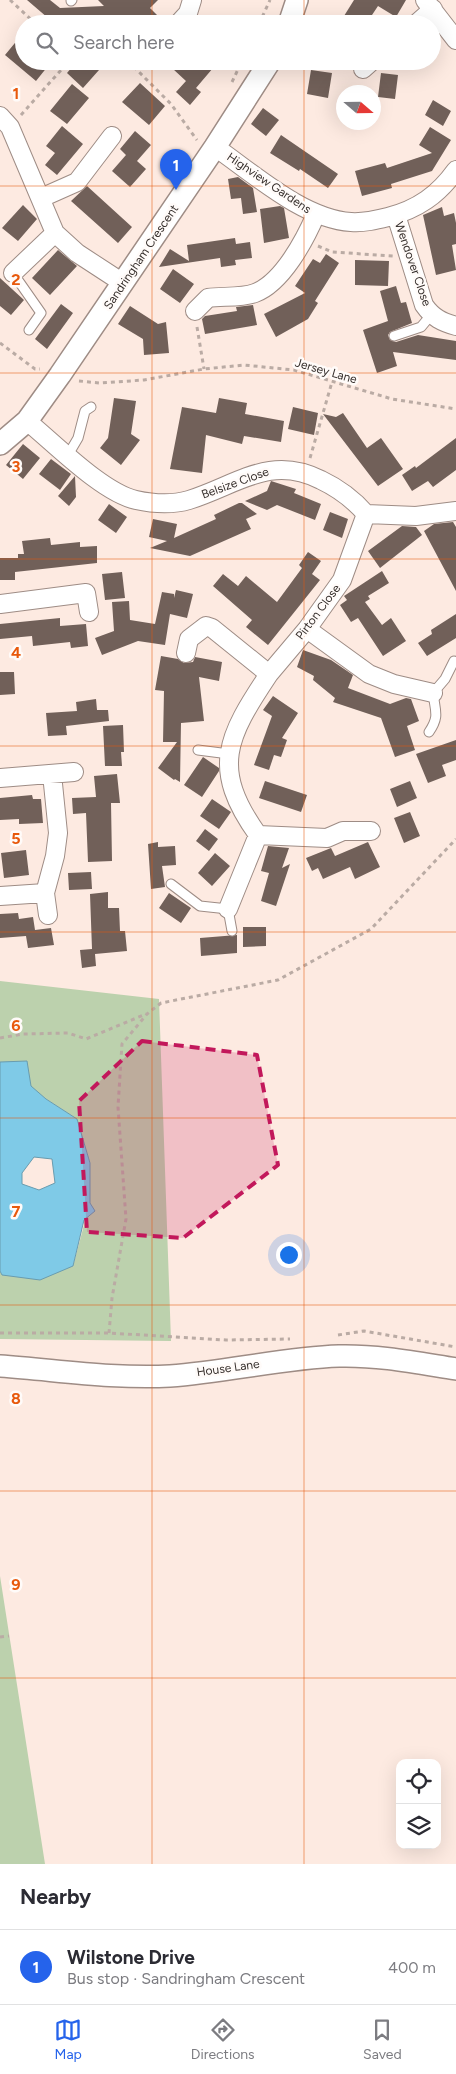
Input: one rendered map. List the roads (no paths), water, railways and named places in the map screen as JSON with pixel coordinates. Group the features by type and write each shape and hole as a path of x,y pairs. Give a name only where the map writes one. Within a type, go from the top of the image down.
{"street":[{"path":"186,15 192,0"},
{"path":"292,15 297,0"},
{"path":"422,15 429,4 437,15"},
{"path":"441,20 456,40"},
{"name":"Sandringham Crescent","path":"0,444 26,421 123,283 208,147 264,70"},
{"path":"4,122 41,198 55,233 77,253 123,283"},
{"path":"41,198 77,182 112,136"},
{"name":"Highview Gardens","path":"208,147 297,204 316,214 350,222 368,222 396,215 431,198 456,170"},
{"path":"195,311 208,298 254,294 274,280 306,238 316,214"},
{"name":"Wendover Close","path":"396,215 424,305 431,315 442,322 456,326"},
{"path":"14,273 55,233"},
{"name":"Belsize Close","path":"26,421 117,493 134,500 168,504 188,500 264,470 277,469 306,472 353,498 366,514"},
{"path":"366,514 416,516 456,511"},
{"name":"Pirton Close","path":"258,836 242,813 229,778 229,754 234,732 244,712 269,674 307,629 342,580 366,514"},
{"path":"0,604 86,593 89,612"},
{"path":"186,653 190,639 206,626 212,628 269,674"},
{"path":"307,629 369,674 394,684 433,693"},
{"path":"0,778 74,772"},
{"path":"48,915 45,893 55,856 58,833 52,774"},
{"path":"228,909 258,836 327,838 343,831 371,831"},
{"path":"0,896 45,893"},
{"name":"House Lane","path":"0,1366 99,1376 170,1376 273,1362 340,1356 397,1359 456,1369"}],"lane":[{"path":"14,273 41,313 29,330"},
{"path":"394,336 421,327 431,315"},
{"path":"68,455 78,438 85,410 91,407"},
{"path":"429,732 436,722 437,715 433,693 445,679 454,661"},
{"path":"198,750 229,754"},
{"path":"171,884 200,906 228,909 232,930"}],"water":[{"path":"27,1061 31,1086 46,1099 77,1119 90,1163 90,1203 95,1211 84,1220 73,1266 40,1280 2,1275 0,1271 0,1062","holes":["34,1157 52,1159 55,1183 39,1190 22,1184 22,1173"]}],"place":[{"name":"Wilstone Drive","path":"176,190"}]}
